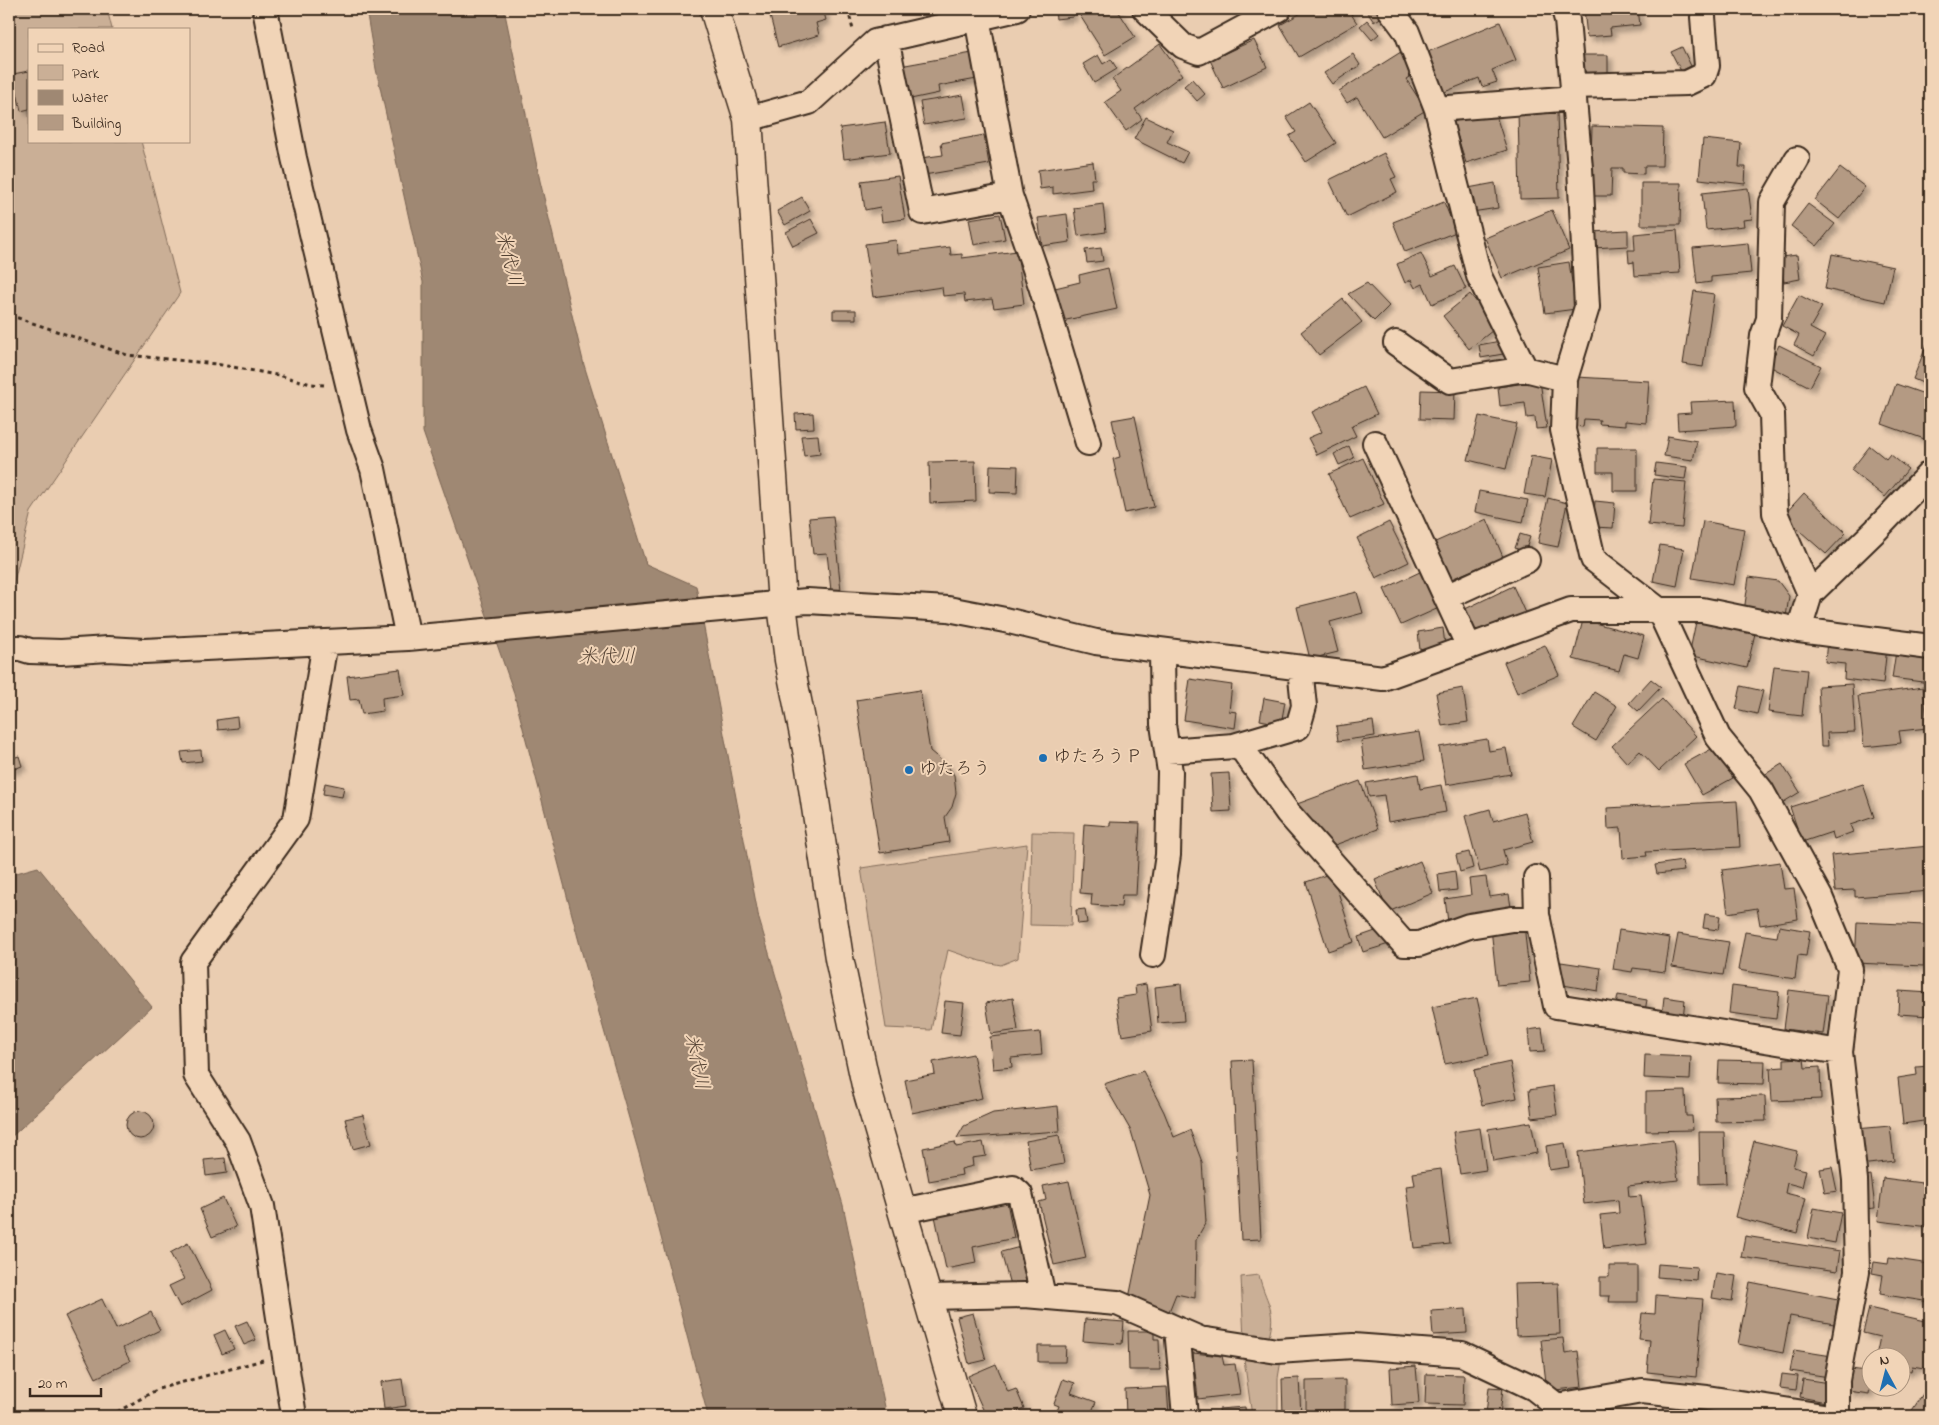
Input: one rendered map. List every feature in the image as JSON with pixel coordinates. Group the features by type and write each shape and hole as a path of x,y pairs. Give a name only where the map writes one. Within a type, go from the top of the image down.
{"street":[{"path":"265,9 294,158 359,430 373,469 418,637"},
{"path":"714,9 748,119 782,604 789,660 808,755 841,968 867,1090 962,1416"},
{"path":"748,119 809,102 875,42 1017,9"},
{"path":"1145,9 1183,46 1199,52 1279,9"},
{"path":"1390,9 1407,32 1437,108 1478,276 1525,369"},
{"path":"1564,9 1567,20 1580,168 1587,308 1565,379 1563,430 1593,559 1659,610 1718,737 1762,790 1820,897 1850,969 1840,1052 1855,1180 1857,1272 1837,1380 1837,1416"},
{"path":"1437,108 1573,92 1687,83 1704,74 1707,58 1703,17"},
{"path":"977,18 1010,196 1041,286 1088,443"},
{"path":"886,39 922,212 1010,196"},
{"path":"1797,160 1772,202 1769,319 1763,336 1757,387 1772,414 1775,513 1810,594"},
{"path":"1396,343 1450,381 1525,369 1565,379"},
{"path":"1375,443 1469,647"},
{"path":"1799,630 1810,594 1876,530 1930,473"},
{"path":"1446,597 1527,560"},
{"path":"9,648 20,648 30,652 108,649 144,651 418,637 807,601 948,608 1096,642 1383,678 1571,610 1702,610 1799,630 1930,647"},
{"path":"294,1416 262,1206 238,1141 196,1075 193,962 296,819 325,642"},
{"path":"1153,955 1168,855 1170,772 1163,724 1162,651"},
{"path":"1167,751 1234,746 1298,727 1304,706 1300,668"},
{"path":"1234,746 1243,750 1288,813 1404,944 1419,944 1477,925 1512,919 1538,919"},
{"path":"1536,878 1538,919 1556,1006 1840,1052"},
{"path":"902,1211 1013,1188 1020,1194 1043,1296"},
{"path":"928,1298 1026,1295 1117,1303 1200,1340 1278,1351 1353,1346 1462,1354 1534,1388 1557,1406 1642,1392 1707,1398 1823,1416"},
{"path":"1177,1329 1185,1416"}],"path":[{"path":"9,317 18,318 126,355 216,364 282,376 311,384 349,386"},
{"path":"110,1416 158,1389 268,1359 283,1349"}],"green space":[{"path":"9,9 107,9 112,28 28,28 28,142 141,142 180,293 31,512 9,602"},
{"path":"1032,832 1074,833 1071,926 1030,925"},
{"path":"1027,844 1018,958 1001,965 980,961 948,950 931,1030 886,1028 861,868"},
{"path":"1259,1275 1271,1312 1272,1319 1269,1337 1244,1339 1241,1277"},
{"path":"1244,1359 1281,1360 1278,1378 1278,1416 1252,1416"}],"water":[{"name":"米代川","path":"366,9 504,9 540,181 584,365 646,564 696,586 759,919 843,1205 885,1407 885,1416 709,1416 707,1412 640,1157 582,953 513,690 423,432 423,282 376,69"},
{"path":"38,867 152,1007 9,1139 9,875"}],"building":[{"path":"796,9 823,9 826,20 816,23 819,35 778,47 770,16"},
{"path":"1072,9 1073,17 1056,19 1055,12"},
{"path":"1087,9 1117,9 1135,37 1105,55 1079,14"},
{"path":"1308,9 1359,9 1351,14 1357,23 1299,57 1280,25"},
{"path":"1365,9 1381,9 1385,15 1374,22"},
{"path":"1584,9 1638,9 1640,25 1610,28 1611,35 1587,37"},
{"path":"1367,20 1379,34 1372,40 1360,26"},
{"path":"1500,22 1516,60 1492,70 1497,82 1482,87 1479,78 1442,93 1425,53"},
{"path":"1254,40 1267,67 1223,88 1210,60"},
{"path":"1160,44 1182,75 1135,109 1142,119 1126,131 1105,102 1121,91 1112,79"},
{"path":"1682,47 1691,66 1681,71 1671,52"},
{"path":"1404,50 1417,72 1406,79 1426,110 1382,137 1357,97 1347,103 1339,91"},
{"path":"972,53 977,79 938,86 939,93 906,100 900,66"},
{"path":"1353,54 1360,65 1332,84 1324,73"},
{"path":"1098,55 1103,64 1111,59 1117,69 1094,83 1083,64"},
{"path":"1580,55 1608,55 1608,75 1580,75"},
{"path":"28,71 28,109 21,111 13,74"},
{"path":"1192,79 1205,94 1197,101 1184,86"},
{"path":"963,95 967,118 924,125 920,102"},
{"path":"1309,102 1336,143 1306,162 1289,136 1296,132 1286,117"},
{"path":"1494,109 1507,150 1466,163 1453,122"},
{"path":"1557,110 1559,198 1520,199 1518,111"},
{"path":"1146,117 1173,130 1167,142 1188,152 1182,163 1134,139"},
{"path":"885,122 890,153 844,159 840,128"},
{"path":"1592,126 1663,128 1662,166 1644,166 1644,174 1623,173 1623,168 1612,168 1611,196 1590,196"},
{"path":"984,135 989,164 924,175 921,158 943,155 941,143"},
{"path":"1703,139 1741,143 1739,167 1746,167 1745,184 1699,179"},
{"path":"1384,153 1396,177 1391,179 1397,192 1347,217 1329,180"},
{"path":"1093,162 1095,179 1091,179 1092,189 1053,194 1053,187 1040,189 1038,170"},
{"path":"1840,168 1865,187 1839,219 1815,200"},
{"path":"898,176 905,219 882,222 880,207 865,210 861,181"},
{"path":"1495,183 1498,208 1472,212 1468,188"},
{"path":"1641,183 1681,183 1680,225 1641,225"},
{"path":"1748,188 1752,219 1743,220 1744,226 1706,230 1702,193"},
{"path":"802,197 810,211 785,225 777,211"},
{"path":"1444,202 1456,232 1405,252 1393,222"},
{"path":"1103,204 1106,232 1078,236 1074,208"},
{"path":"1808,204 1835,224 1817,246 1791,226"},
{"path":"1552,210 1569,250 1502,278 1485,238"},
{"path":"1000,214 1005,239 974,245 969,219"},
{"path":"1067,214 1070,242 1042,246 1038,218"},
{"path":"811,219 819,233 793,246 786,232"},
{"path":"1628,230 1628,246 1592,248 1591,232"},
{"path":"1677,230 1680,273 1635,276 1634,262 1629,263 1628,250 1635,250 1634,234"},
{"path":"896,240 898,254 950,247 951,255 962,254 962,258 1017,251 1024,304 994,308 992,299 965,302 964,294 943,296 942,287 873,297 865,244"},
{"path":"1748,243 1751,273 1711,277 1711,282 1697,284 1693,248"},
{"path":"1101,248 1103,261 1087,263 1085,250"},
{"path":"1421,253 1432,276 1455,266 1466,289 1432,304 1423,284 1415,288 1411,280 1405,283 1397,264"},
{"path":"1832,254 1893,267 1885,302 1825,289"},
{"path":"1797,255 1800,279 1784,282 1781,257"},
{"path":"1569,262 1576,309 1545,313 1538,267"},
{"path":"1108,268 1117,309 1062,321 1055,288 1080,282 1079,275"},
{"path":"1367,283 1389,306 1374,321 1348,294"},
{"path":"1694,291 1714,294 1703,367 1683,364"},
{"path":"1470,294 1497,327 1469,349 1443,316"},
{"path":"1799,295 1822,307 1810,328 1825,336 1814,356 1794,345 1799,335 1782,326"},
{"path":"1343,299 1362,322 1319,355 1301,332"},
{"path":"833,310 856,310 856,319 833,319"},
{"path":"1500,341 1503,354 1481,358 1479,345"},
{"path":"1927,344 1930,345 1930,386 1913,379"},
{"path":"1779,345 1821,366 1810,387 1769,366"},
{"path":"1576,377 1649,381 1646,423 1625,421 1625,426 1599,424 1600,420 1584,419 1583,427 1573,426"},
{"path":"1540,381 1547,428 1536,429 1535,417 1527,418 1525,403 1500,406 1498,387"},
{"path":"1896,384 1930,396 1930,441 1882,424"},
{"path":"1364,387 1377,414 1351,426 1356,436 1317,455 1308,438 1322,432 1312,412"},
{"path":"1421,390 1455,391 1454,420 1420,419"},
{"path":"1735,400 1736,426 1678,430 1677,414 1691,413 1690,402"},
{"path":"813,413 814,428 796,429 795,414"},
{"path":"1135,416 1154,507 1125,513 1113,459 1120,457 1112,420"},
{"path":"1479,416 1517,424 1506,469 1468,460"},
{"path":"818,435 820,454 804,456 801,436"},
{"path":"1668,436 1697,441 1693,460 1664,456"},
{"path":"1349,446 1354,458 1339,465 1334,454"},
{"path":"1870,446 1886,459 1890,454 1908,469 1885,497 1851,470"},
{"path":"1597,448 1637,448 1637,491 1613,491 1613,472 1597,472"},
{"path":"1531,456 1552,460 1545,497 1524,494"},
{"path":"1363,458 1384,504 1350,519 1329,474"},
{"path":"975,461 976,501 930,503 929,462"},
{"path":"1656,463 1687,467 1685,479 1654,475"},
{"path":"990,465 1018,466 1017,493 989,492"},
{"path":"1653,479 1686,482 1682,528 1648,525"},
{"path":"1479,491 1528,500 1523,522 1475,512"},
{"path":"1804,493 1846,533 1826,554 1783,516"},
{"path":"1548,498 1567,503 1558,547 1538,543"},
{"path":"1595,501 1615,503 1613,528 1593,527"},
{"path":"833,516 841,590 831,591 827,553 813,554 809,518"},
{"path":"1487,519 1503,557 1449,580 1433,543"},
{"path":"1703,521 1744,529 1734,585 1692,578"},
{"path":"1389,522 1409,562 1376,578 1357,538"},
{"path":"1520,534 1530,537 1525,552 1515,548"},
{"path":"1660,545 1684,549 1677,586 1653,581"},
{"path":"1424,570 1441,607 1401,625 1384,589"},
{"path":"1749,577 1778,581 1789,596 1786,617 1744,611"},
{"path":"1513,586 1525,613 1476,637 1463,610"},
{"path":"1357,592 1363,613 1330,622 1338,652 1310,659 1297,607"},
{"path":"1697,617 1756,629 1747,668 1689,655"},
{"path":"1583,620 1644,636 1638,658 1624,654 1619,671 1573,659"},
{"path":"1443,628 1445,646 1420,650 1418,632"},
{"path":"1827,641 1887,647 1883,684 1844,679 1845,664 1825,662"},
{"path":"1545,645 1559,675 1517,693 1504,662"},
{"path":"1896,651 1930,656 1930,683 1892,678"},
{"path":"1774,666 1807,670 1802,716 1768,712"},
{"path":"400,669 404,695 382,698 383,711 362,714 359,699 350,700 347,676"},
{"path":"1190,679 1232,685 1229,711 1237,712 1235,728 1184,720"},
{"path":"1651,679 1661,687 1638,711 1629,703"},
{"path":"1852,684 1855,732 1827,733 1828,746 1821,746 1818,686"},
{"path":"1741,686 1763,691 1757,714 1736,709"},
{"path":"1923,687 1928,728 1899,731 1901,743 1864,747 1858,696"},
{"path":"1463,688 1468,722 1442,726 1436,693"},
{"name":"ゆたろう","path":"920,690 930,751 947,765 954,775 956,793 952,807 945,817 949,842 880,853 856,700"},
{"path":"1594,692 1617,706 1596,741 1573,727"},
{"path":"1264,698 1285,702 1281,724 1260,720"},
{"path":"1662,699 1696,736 1659,771 1640,751 1627,763 1612,746"},
{"path":"237,717 238,728 218,730 217,720"},
{"path":"1373,721 1375,736 1338,741 1336,726"},
{"path":"1419,732 1424,761 1365,770 1361,741"},
{"path":"1487,739 1489,751 1506,748 1511,774 1446,785 1439,747"},
{"path":"1715,747 1733,778 1702,795 1684,764"},
{"path":"201,750 202,761 183,763 181,752"},
{"path":"19,756 22,766 9,771 9,759"},
{"path":"1782,764 1800,792 1777,806 1759,778"},
{"path":"1229,773 1231,811 1213,812 1211,774"},
{"path":"1418,774 1420,789 1441,785 1446,812 1388,822 1384,795 1369,797 1366,783"},
{"path":"1360,781 1378,829 1324,849 1314,821 1305,825 1297,804"},
{"path":"325,783 344,787 342,797 323,794"},
{"path":"1863,784 1874,817 1850,825 1853,832 1834,839 1832,832 1802,842 1790,807"},
{"path":"1737,801 1740,847 1646,852 1647,856 1623,858 1621,828 1608,829 1607,808"},
{"path":"1490,809 1493,821 1525,812 1533,842 1503,850 1507,865 1480,872 1465,816"},
{"path":"1110,822 1140,823 1136,895 1122,895 1121,907 1091,905 1092,894 1080,893 1084,824 1110,826"},
{"path":"1930,846 1930,891 1855,897 1855,890 1835,891 1831,855"},
{"path":"1469,852 1473,868 1460,872 1456,855"},
{"path":"1420,861 1433,893 1388,912 1375,880"},
{"path":"1682,861 1684,871 1657,874 1655,865"},
{"path":"1780,862 1784,889 1794,888 1798,919 1760,925 1757,908 1728,913 1722,870"},
{"path":"1455,871 1457,890 1440,892 1438,874"},
{"path":"1332,873 1354,942 1328,951 1306,882"},
{"path":"1486,877 1489,897 1509,894 1512,914 1448,922 1445,899 1471,895 1469,879"},
{"path":"1085,909 1087,923 1078,924 1076,910"},
{"path":"1705,914 1720,916 1718,930 1703,928"},
{"path":"1857,922 1925,925 1924,966 1855,963"},
{"path":"1524,924 1530,982 1497,985 1491,928"},
{"path":"1779,926 1810,931 1806,956 1798,955 1795,979 1738,970 1745,932 1777,937"},
{"path":"1384,928 1389,944 1363,952 1358,937"},
{"path":"1619,930 1670,938 1665,972 1633,968 1632,972 1613,969"},
{"path":"1678,934 1729,942 1723,975 1672,967"},
{"path":"1561,962 1601,968 1598,991 1557,984"},
{"path":"1146,984 1152,1031 1122,1036 1116,998 1136,995 1135,986"},
{"path":"1181,984 1184,1021 1158,1023 1155,987"},
{"path":"1732,986 1779,992 1776,1019 1729,1013"},
{"path":"1789,990 1828,995 1823,1034 1784,1029"},
{"path":"1899,991 1930,993 1930,1016 1898,1014"},
{"path":"1618,995 1647,1000 1644,1016 1615,1010"},
{"path":"1664,997 1685,1000 1683,1018 1662,1015"},
{"path":"1013,998 1018,1030 991,1034 986,1003"},
{"path":"1477,998 1489,1055 1445,1064 1432,1007"},
{"path":"945,1001 964,1003 960,1035 941,1033"},
{"path":"1542,1028 1545,1051 1530,1052 1528,1030"},
{"path":"1040,1032 1042,1055 1011,1058 1012,1067 993,1069 990,1037"},
{"path":"973,1054 982,1098 912,1113 905,1080 935,1074 933,1062"},
{"path":"1645,1055 1691,1057 1690,1080 1644,1078"},
{"path":"1804,1058 1805,1068 1820,1067 1821,1099 1772,1101 1770,1068 1784,1067 1784,1059"},
{"path":"1252,1060 1261,1239 1241,1240 1232,1061"},
{"path":"1719,1060 1765,1061 1764,1084 1718,1083"},
{"path":"1510,1062 1517,1098 1482,1105 1474,1070"},
{"path":"1930,1066 1930,1120 1903,1124 1898,1078 1917,1075 1916,1067"},
{"path":"1143,1071 1164,1112 1174,1137 1190,1130 1202,1162 1206,1222 1196,1240 1195,1298 1176,1294 1168,1314 1129,1298 1150,1195 1131,1131 1104,1084"},
{"path":"1553,1086 1557,1115 1532,1118 1529,1090"},
{"path":"1685,1091 1686,1116 1692,1116 1693,1130 1646,1131 1646,1092"},
{"path":"1765,1096 1766,1121 1716,1122 1715,1097"},
{"path":"1058,1106 1060,1131 957,1138 964,1126 993,1113"},
{"path":"140,1111 150,1115 154,1125 150,1135 140,1139 130,1135 126,1125 130,1115"},
{"path":"363,1115 371,1144 353,1149 345,1119"},
{"path":"1531,1122 1537,1153 1493,1161 1488,1129"},
{"path":"1890,1126 1894,1161 1860,1165 1856,1129"},
{"path":"1480,1128 1486,1170 1460,1174 1453,1132"},
{"path":"1699,1132 1724,1132 1726,1183 1700,1184"},
{"path":"1059,1135 1064,1164 1031,1170 1026,1141"},
{"path":"1673,1140 1678,1180 1628,1186 1629,1197 1641,1196 1647,1244 1604,1249 1600,1215 1619,1213 1618,1200 1584,1204 1578,1152"},
{"path":"1754,1141 1797,1151 1793,1167 1806,1170 1802,1187 1787,1183 1785,1193 1806,1198 1797,1233 1735,1217"},
{"path":"955,1142 956,1147 983,1142 986,1156 972,1158 973,1166 961,1169 962,1175 929,1181 923,1148"},
{"path":"1565,1143 1569,1167 1549,1170 1546,1146"},
{"path":"225,1158 227,1173 206,1176 204,1160"},
{"path":"1832,1167 1837,1191 1825,1193 1820,1169"},
{"path":"1441,1169 1450,1244 1414,1248 1406,1186 1415,1185 1413,1173"},
{"path":"1871,1175 1875,1208 1864,1209 1860,1177"},
{"path":"1883,1178 1930,1184 1930,1227 1878,1221"},
{"path":"1069,1181 1086,1258 1054,1265 1039,1202 1046,1200 1043,1186"},
{"path":"223,1198 236,1227 212,1237 200,1209"},
{"path":"1007,1202 1014,1238 973,1247 976,1263 946,1269 935,1216"},
{"path":"1814,1208 1841,1213 1835,1243 1808,1238"},
{"path":"1745,1236 1840,1251 1837,1271 1741,1257"},
{"path":"188,1243 212,1290 180,1307 169,1286 184,1279 170,1253"},
{"path":"1020,1247 1028,1281 1010,1285 1001,1252"},
{"path":"1889,1258 1930,1264 1930,1302 1880,1294 1883,1275 1872,1273 1874,1262 1888,1264"},
{"path":"1658,1264 1697,1267 1696,1280 1657,1277"},
{"path":"1609,1266 1638,1266 1638,1302 1609,1302 1610,1296 1600,1296 1600,1277 1609,1277"},
{"path":"1716,1273 1736,1276 1732,1301 1712,1298"},
{"path":"1750,1282 1838,1299 1834,1324 1790,1316 1783,1353 1738,1344"},
{"path":"1558,1283 1560,1334 1516,1336 1514,1284"},
{"path":"1656,1295 1703,1299 1696,1377 1647,1372 1650,1340 1639,1339 1642,1313 1655,1314"},
{"path":"102,1299 116,1329 151,1312 160,1330 123,1348 130,1361 96,1378 65,1316"},
{"path":"1869,1308 1930,1322 1930,1369 1912,1366 1912,1348 1878,1348 1880,1337 1863,1333"},
{"path":"1466,1309 1467,1333 1433,1335 1431,1311"},
{"path":"973,1313 986,1360 969,1364 957,1317"},
{"path":"1085,1319 1124,1322 1122,1344 1083,1341"},
{"path":"247,1321 256,1340 244,1345 235,1326"},
{"path":"225,1330 234,1349 222,1354 214,1335"},
{"path":"1128,1331 1154,1331 1154,1339 1159,1339 1160,1370 1129,1370"},
{"path":"1563,1338 1565,1353 1578,1351 1582,1387 1547,1391 1541,1340"},
{"path":"1038,1346 1066,1346 1065,1362 1038,1362"},
{"path":"1794,1350 1832,1356 1829,1377 1790,1371"},
{"path":"1193,1353 1222,1356 1224,1365 1235,1364 1240,1394 1198,1399"},
{"path":"996,1364 1008,1392 1016,1389 1024,1408 1016,1411 1018,1416 986,1416 968,1376"},
{"path":"1416,1366 1419,1403 1392,1405 1390,1368"},
{"path":"1851,1369 1862,1371 1862,1393 1848,1391"},
{"path":"1426,1374 1464,1375 1463,1405 1425,1404"},
{"path":"1782,1374 1798,1376 1796,1390 1780,1388"},
{"path":"1299,1378 1301,1416 1283,1416 1282,1379"},
{"path":"402,1379 406,1406 384,1409 381,1382"},
{"path":"1063,1379 1075,1383 1071,1393 1096,1402 1090,1416 1055,1416 1059,1406 1054,1404"},
{"path":"1803,1379 1829,1383 1826,1402 1800,1397"},
{"path":"1345,1380 1345,1410 1306,1411 1306,1381"},
{"path":"1930,1383 1930,1416 1909,1415"},
{"path":"1167,1387 1169,1416 1126,1416 1125,1389"},
{"path":"1489,1387 1503,1388 1500,1415 1486,1414"},
{"path":"1699,1403 1700,1416 1664,1416 1663,1406"},
{"path":"1606,1406 1607,1416 1562,1416"},
{"path":"1245,1407 1246,1416 1220,1416 1219,1409"}],"place":[{"name":"ゆたろうＰ","path":"1043,758"},
{"name":"ゆたろう","path":"909,770"}]}
